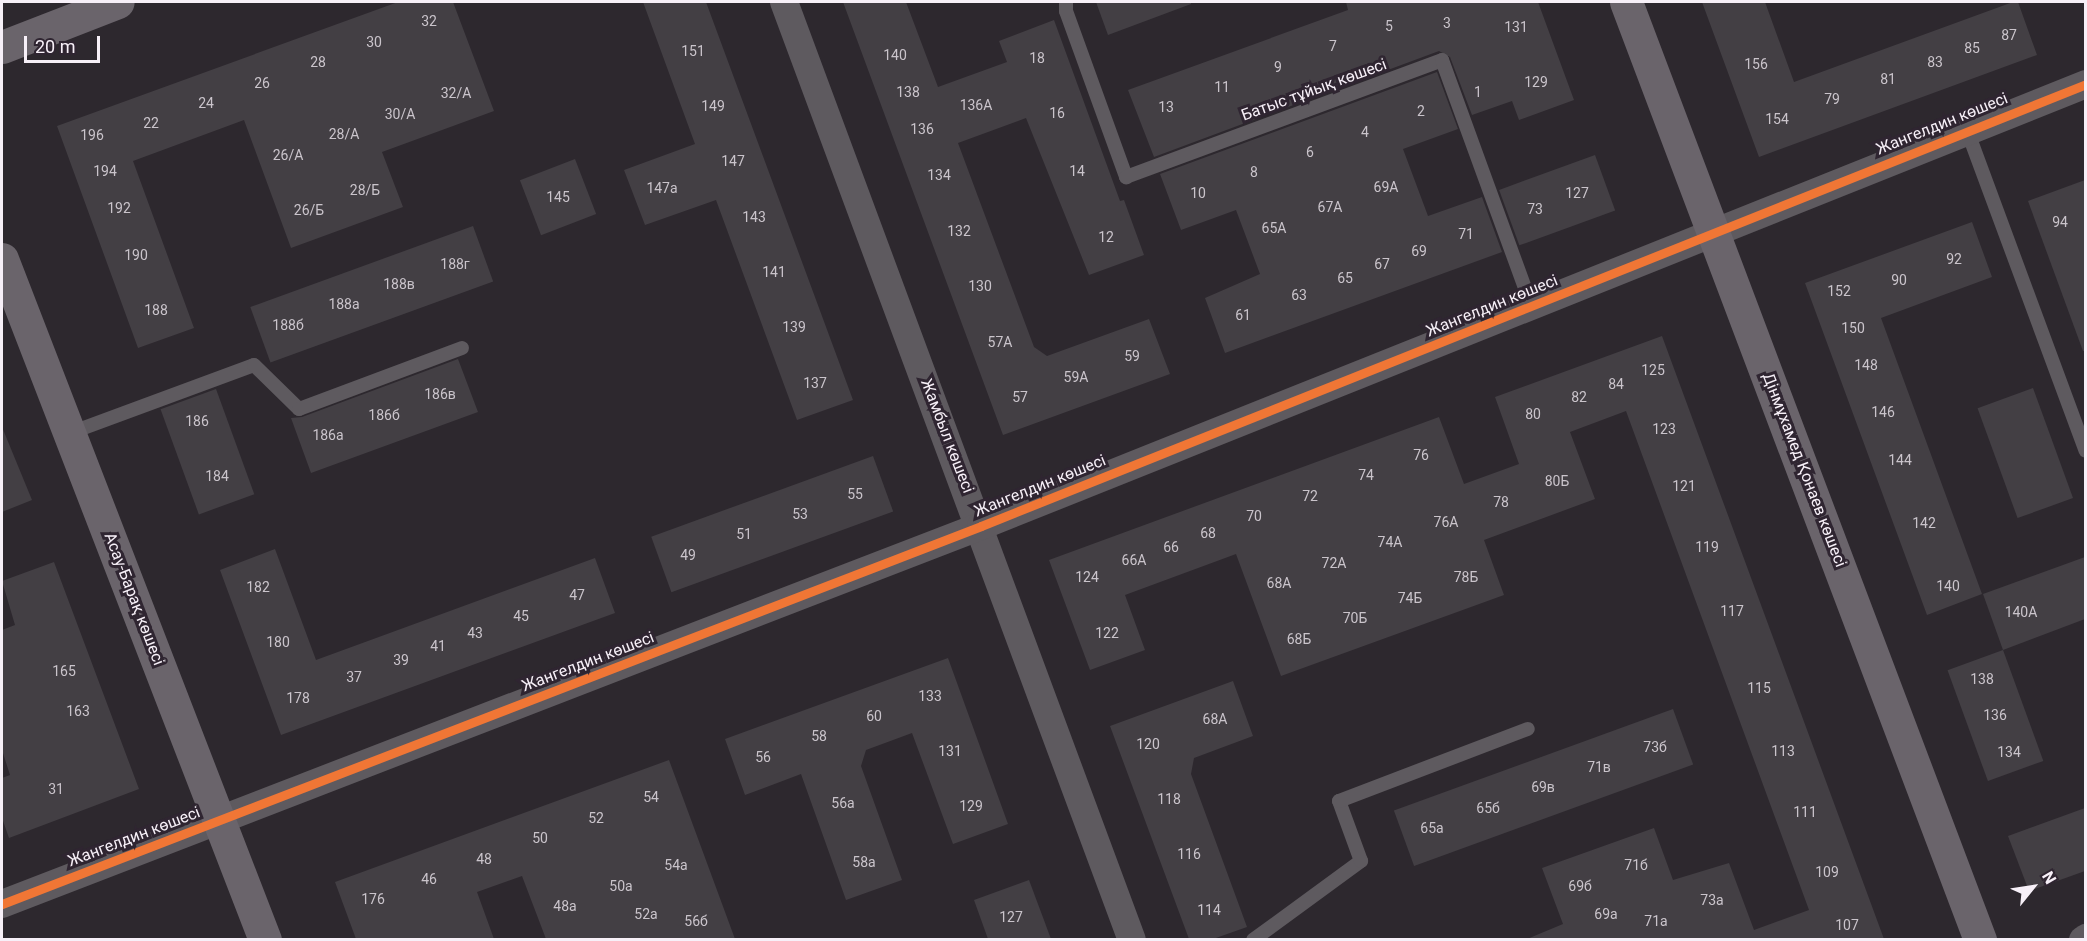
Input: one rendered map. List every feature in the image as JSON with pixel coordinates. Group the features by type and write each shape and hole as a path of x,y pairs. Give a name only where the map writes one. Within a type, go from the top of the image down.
{"street":[{"path":"2,47 118,2"},
{"name":"Жамбыл көшесі","path":"784,2 981,526 1132,939"},
{"name":"Дінмұхамед Қонаев көшесі","path":"1626,2 1715,232 1980,939"},
{"name":"Жангелдин көшесі","path":"2,904 981,526 2085,84"},
{"name":"Асау-Барақ көшесі","path":"2,259 265,939"}],"lane":[{"name":"Батыс тұйық көшесі","path":"1066,2 1066,11 1126,177 1442,60 1532,307"},
{"path":"1967,130 2085,451"},
{"path":"70,433 254,365 299,409 462,348"},
{"path":"1253,939 1361,861 1339,801 1528,729"}],"building":[{"path":"398,2 453,2 494,111 382,152 403,207 291,248 244,120 133,161 194,328 138,348 57,126"},
{"path":"643,2 706,2 853,400 797,420 716,200 645,225 624,170 695,144"},
{"path":"843,2 906,2 938,87 1007,62 999,41 1054,20 1120,201 1124,200 1144,255 1089,275 1026,118 958,143 1034,347 1047,356 1149,319 1170,374 1003,435"},
{"path":"1096,2 1191,2 1191,4 1108,35"},
{"path":"1346,2 1538,2 1574,100 1519,120 1512,101 1472,115 1450,57 1439,51 1154,157 1128,90 1348,10"},
{"path":"1702,2 1765,2 1794,82 2013,2 2018,2 2037,55 1759,157"},
{"path":"1437,72 1458,129 1403,149 1428,216 1482,197 1502,252 1225,353 1205,298 1260,274 1236,210 1181,230 1160,174"},
{"path":"1595,155 1615,210 1519,245 1499,190"},
{"path":"575,159 596,214 541,235 520,180"},
{"path":"2085,180 2085,351 2083,351 2028,201"},
{"path":"1972,222 1992,277 1881,318 1982,594 1927,615 1805,283"},
{"path":"473,226 493,281 270,363 250,307"},
{"path":"1662,336 1884,939 1527,939 1563,924 1542,868 1654,828 1673,880 1729,863 1754,930 1809,910 1626,411 1570,432 1595,499 1484,540 1504,595 1281,676 1236,554 1125,595 1145,650 1090,670 1049,560 1439,417 1464,484 1519,464 1495,397"},
{"path":"458,359 478,412 311,473 291,418 302,417"},
{"path":"2033,388 2073,498 2018,518 1978,408"},
{"path":"216,389 254,494 199,514 161,409"},
{"path":"2,427 32,500 2,512"},
{"path":"873,456 893,511 671,592 651,537"},
{"path":"275,549 316,660 595,558 615,613 281,735 220,570"},
{"path":"2085,557 2085,619 2003,650 1983,594"},
{"path":"54,562 139,789 9,838 2,818 2,778 10,775 2,750 2,630 15,625 2,581"},
{"path":"2003,650 2043,761 1988,781 1948,670"},
{"path":"948,658 1008,824 953,844 912,733 866,750 861,766 902,880 846,900 801,774 745,795 725,739"},
{"path":"1233,681 1253,736 1194,758 1191,774 1247,927 1213,939 1189,939 1110,726"},
{"path":"1673,709 1693,764 1414,866 1394,811"},
{"path":"669,760 735,939 546,939 522,876 477,892 494,939 356,939 335,882"},
{"path":"2085,808 2085,871 2029,891 2008,836"},
{"path":"1029,880 1051,939 988,939 974,900"}],"cycle path":[{"path":"2,904 981,526 2086,84"}]}
